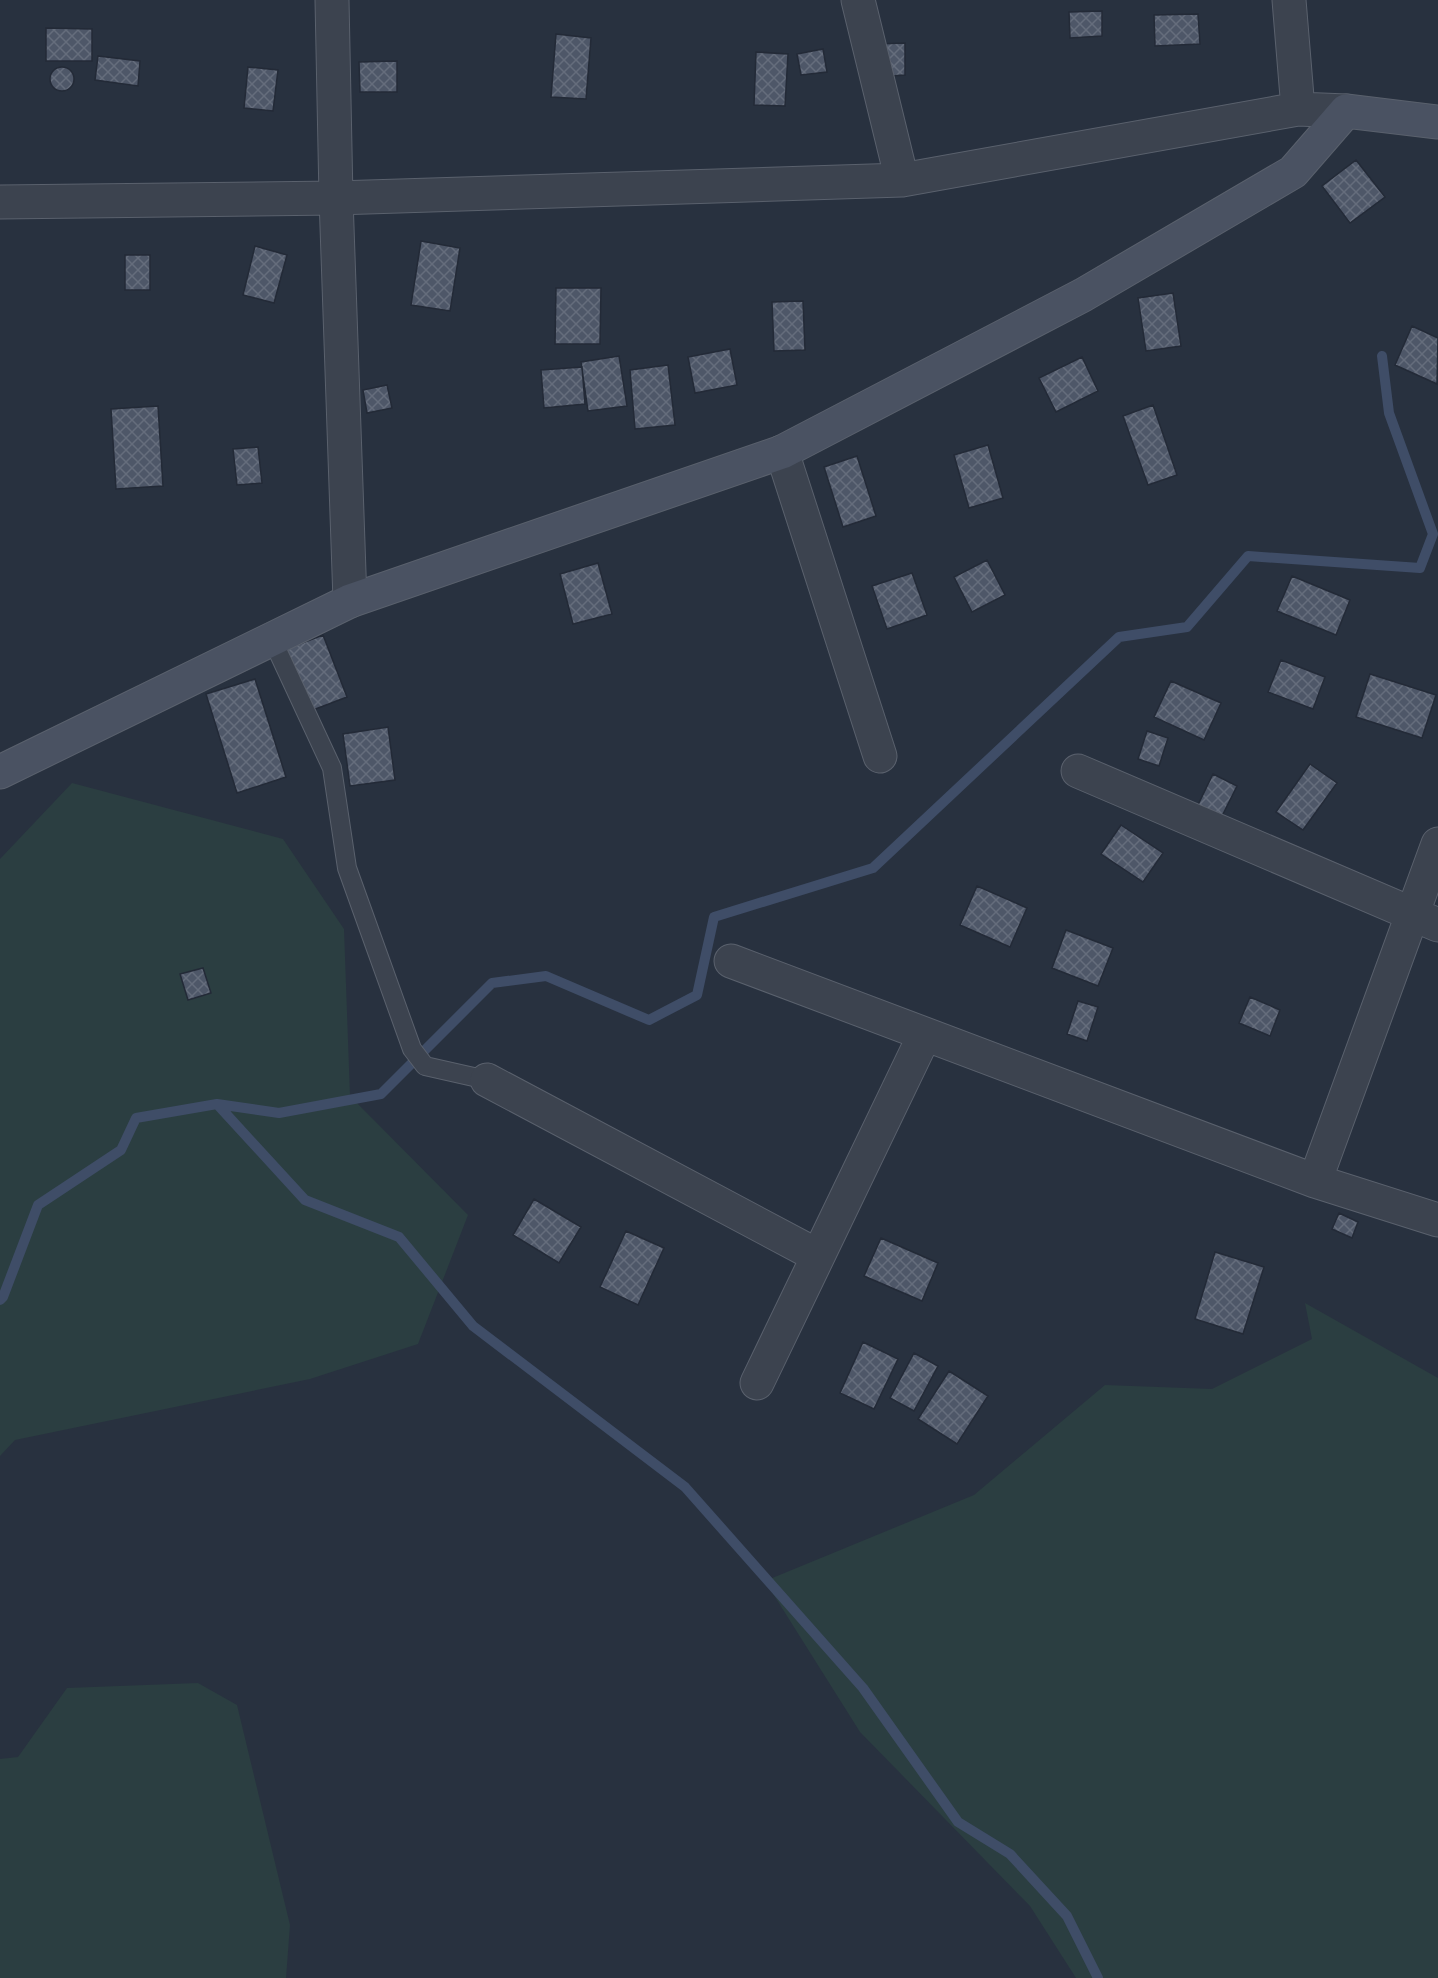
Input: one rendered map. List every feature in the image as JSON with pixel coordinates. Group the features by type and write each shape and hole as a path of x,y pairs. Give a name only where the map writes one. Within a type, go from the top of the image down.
{"street":[{"path":"332,0 336,198 350,601"},
{"path":"858,0 902,180"},
{"path":"1289,0 1298,109"},
{"path":"0,202 336,198 902,180 1298,109 1346,111 1438,122"},
{"path":"0,772 350,601 782,452 1083,295 1293,172 1346,111"},
{"path":"782,452 880,756"},
{"path":"1078,771 1425,920"},
{"path":"1315,1181 1425,920 1438,844"},
{"path":"731,961 1315,1181 1438,1221"},
{"path":"757,1383 925,1034"},
{"path":"486,1080 818,1256"}],"lane":[{"path":"272,639 332,768 346,868 411,1049 425,1066 486,1080"}],"shaded area":[{"path":"72,783 283,839 344,929 350,1096 468,1215 418,1344 310,1379 15,1440 0,1456 0,859"},
{"path":"1305,1303 1438,1378 1438,1978 1076,1978 1030,1906 860,1732 765,1581 974,1495 1105,1385 1212,1389 1312,1339"},
{"path":"198,1683 237,1705 290,1925 286,1978 0,1978 0,1759 18,1757 67,1688"}],"building":[{"path":"1102,11 1102,36 1070,38 1069,12"},
{"path":"1198,14 1200,44 1155,46 1154,15"},
{"path":"46,28 92,29 92,61 46,61"},
{"path":"556,34 591,38 586,99 551,97"},
{"path":"905,43 905,75 877,77 876,44"},
{"path":"823,49 827,72 801,75 797,54"},
{"path":"756,52 788,54 785,106 754,105"},
{"path":"98,56 140,61 138,86 95,80"},
{"path":"397,61 397,92 360,92 359,62"},
{"path":"62,67 70,71 74,79 70,87 62,91 54,87 50,79 54,71"},
{"path":"248,67 278,70 273,111 244,108"},
{"path":"1356,160 1385,197 1350,223 1322,186"},
{"path":"421,241 460,248 450,311 411,305"},
{"path":"255,246 287,255 274,303 243,295"},
{"path":"125,255 150,255 150,290 125,290"},
{"path":"556,288 601,288 600,344 555,344"},
{"path":"1173,293 1181,346 1146,351 1138,298"},
{"path":"803,301 805,350 774,351 772,302"},
{"path":"1412,326 1438,338 1437,384 1395,365"},
{"path":"730,349 737,385 695,393 688,357"},
{"path":"619,356 627,406 588,411 581,362"},
{"path":"1082,357 1098,391 1056,412 1039,378"},
{"path":"668,365 675,425 635,429 630,370"},
{"path":"582,367 585,404 544,408 541,370"},
{"path":"387,385 392,408 367,413 363,390"},
{"path":"1153,405 1177,475 1148,485 1123,416"},
{"path":"158,406 163,486 116,489 111,409"},
{"path":"988,445 1003,498 969,508 954,455"},
{"path":"258,447 262,483 237,485 233,449"},
{"path":"857,456 876,516 843,527 824,467"},
{"path":"987,560 1005,595 972,612 954,577"},
{"path":"598,563 612,614 573,624 560,574"},
{"path":"912,573 927,615 887,629 872,586"},
{"path":"1292,576 1350,600 1336,635 1277,611"},
{"path":"323,635 347,697 305,713 281,651"},
{"path":"1281,660 1325,677 1313,709 1268,692"},
{"path":"1370,674 1436,695 1422,738 1356,717"},
{"path":"255,679 286,777 237,793 206,694"},
{"path":"1171,681 1221,703 1204,740 1154,717"},
{"path":"388,727 395,780 350,786 343,734"},
{"path":"1147,731 1168,738 1159,766 1138,759"},
{"path":"1310,764 1337,783 1303,830 1276,812"},
{"path":"1213,774 1237,786 1220,820 1196,809"},
{"path":"1121,825 1163,853 1143,882 1101,854"},
{"path":"977,886 1027,908 1010,947 960,925"},
{"path":"1066,930 1113,948 1098,986 1052,968"},
{"path":"203,968 211,993 188,1000 180,974"},
{"path":"1250,997 1280,1010 1270,1036 1239,1023"},
{"path":"1078,1001 1098,1007 1087,1041 1067,1034"},
{"path":"534,1199 581,1227 559,1263 513,1235"},
{"path":"1339,1213 1358,1222 1352,1238 1332,1229"},
{"path":"626,1231 664,1248 638,1305 600,1287"},
{"path":"881,1238 938,1263 922,1301 864,1276"},
{"path":"1215,1252 1264,1267 1243,1334 1195,1319"},
{"path":"863,1342 898,1359 874,1409 840,1393"},
{"path":"914,1353 938,1366 914,1411 890,1398"},
{"path":"949,1371 988,1396 957,1444 918,1419"}],"waterway":[{"path":"0,1300 38,1205 121,1150 136,1118 217,1104 279,1113 381,1094 492,983 546,976 649,1020 697,995 714,917 873,868 1119,637 1187,627 1248,556 1420,568 1433,534 1389,413 1382,356"},
{"path":"217,1104 305,1200 399,1237 473,1326 685,1487 863,1688 958,1822 1010,1854 1067,1916 1098,1978"}]}
